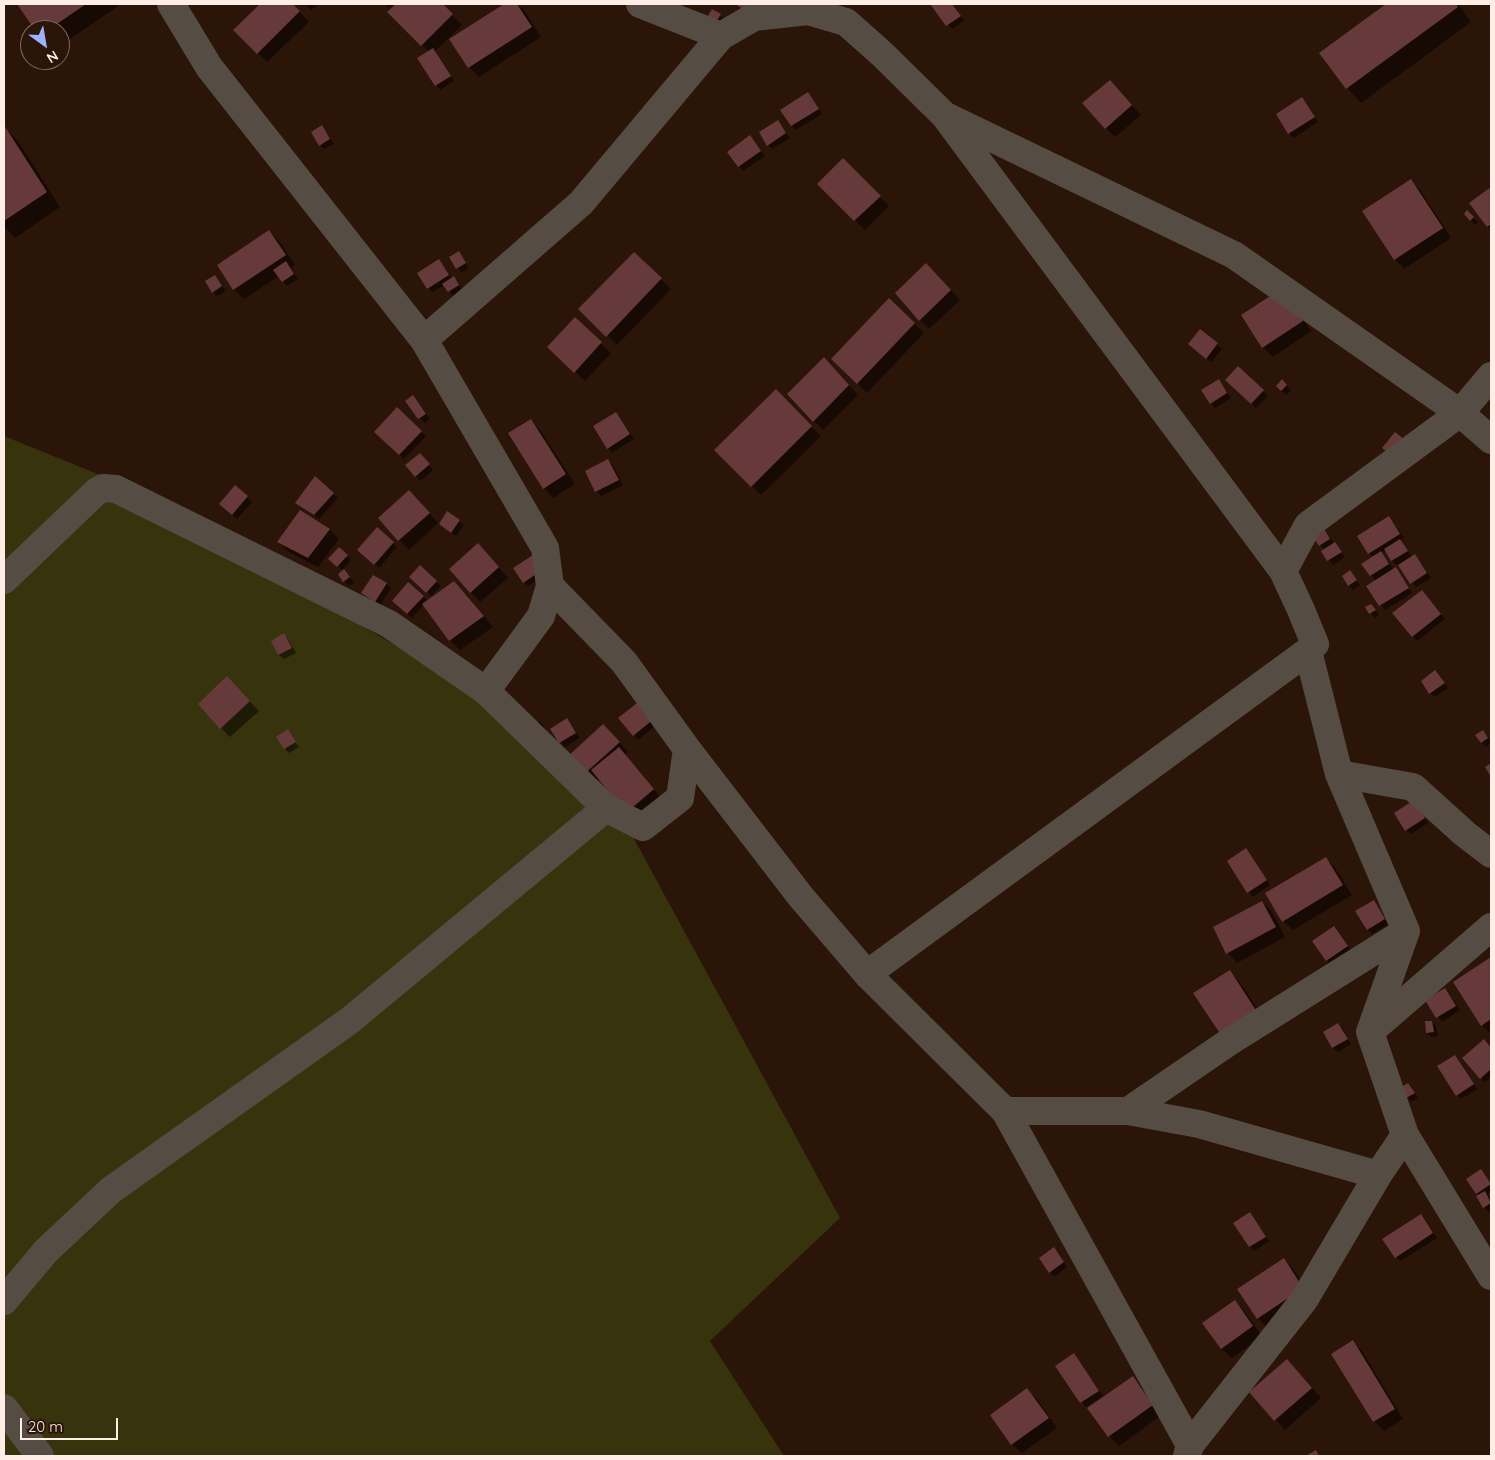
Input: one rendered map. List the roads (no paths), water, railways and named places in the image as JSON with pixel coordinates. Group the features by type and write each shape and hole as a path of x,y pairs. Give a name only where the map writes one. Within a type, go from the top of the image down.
{"street":[{"path":"171,4 210,67 424,340 545,548 550,586 541,616 486,691"},
{"path":"640,4 721,36"},
{"path":"424,340 581,203 721,36 754,17 808,11 846,22 882,54 944,115 1283,571 1302,610 1315,644 1308,651 867,974"},
{"path":"944,115 1234,255 1460,413 1491,440"},
{"path":"1283,571 1308,525 1460,413 1491,376"},
{"path":"4,580 96,492 103,488 116,489 389,624 486,691 606,808 644,827 680,798 687,749"},
{"path":"550,586 624,662 687,749 801,897 867,974 1005,1111 1188,1451 1304,1300 1378,1175 1405,1135"},
{"path":"1308,651 1339,774 1406,930 1370,1032 1405,1135 1491,1276"},
{"path":"1339,774 1413,787 1465,834 1491,854"},
{"path":"4,1301 46,1251 111,1190 349,1021 606,808"},
{"path":"1370,1032 1491,927"},
{"path":"1128,1111 1229,1042 1406,930"},
{"path":"1005,1111 1128,1111 1199,1124 1378,1175"},
{"path":"4,1408 40,1456"}]}
